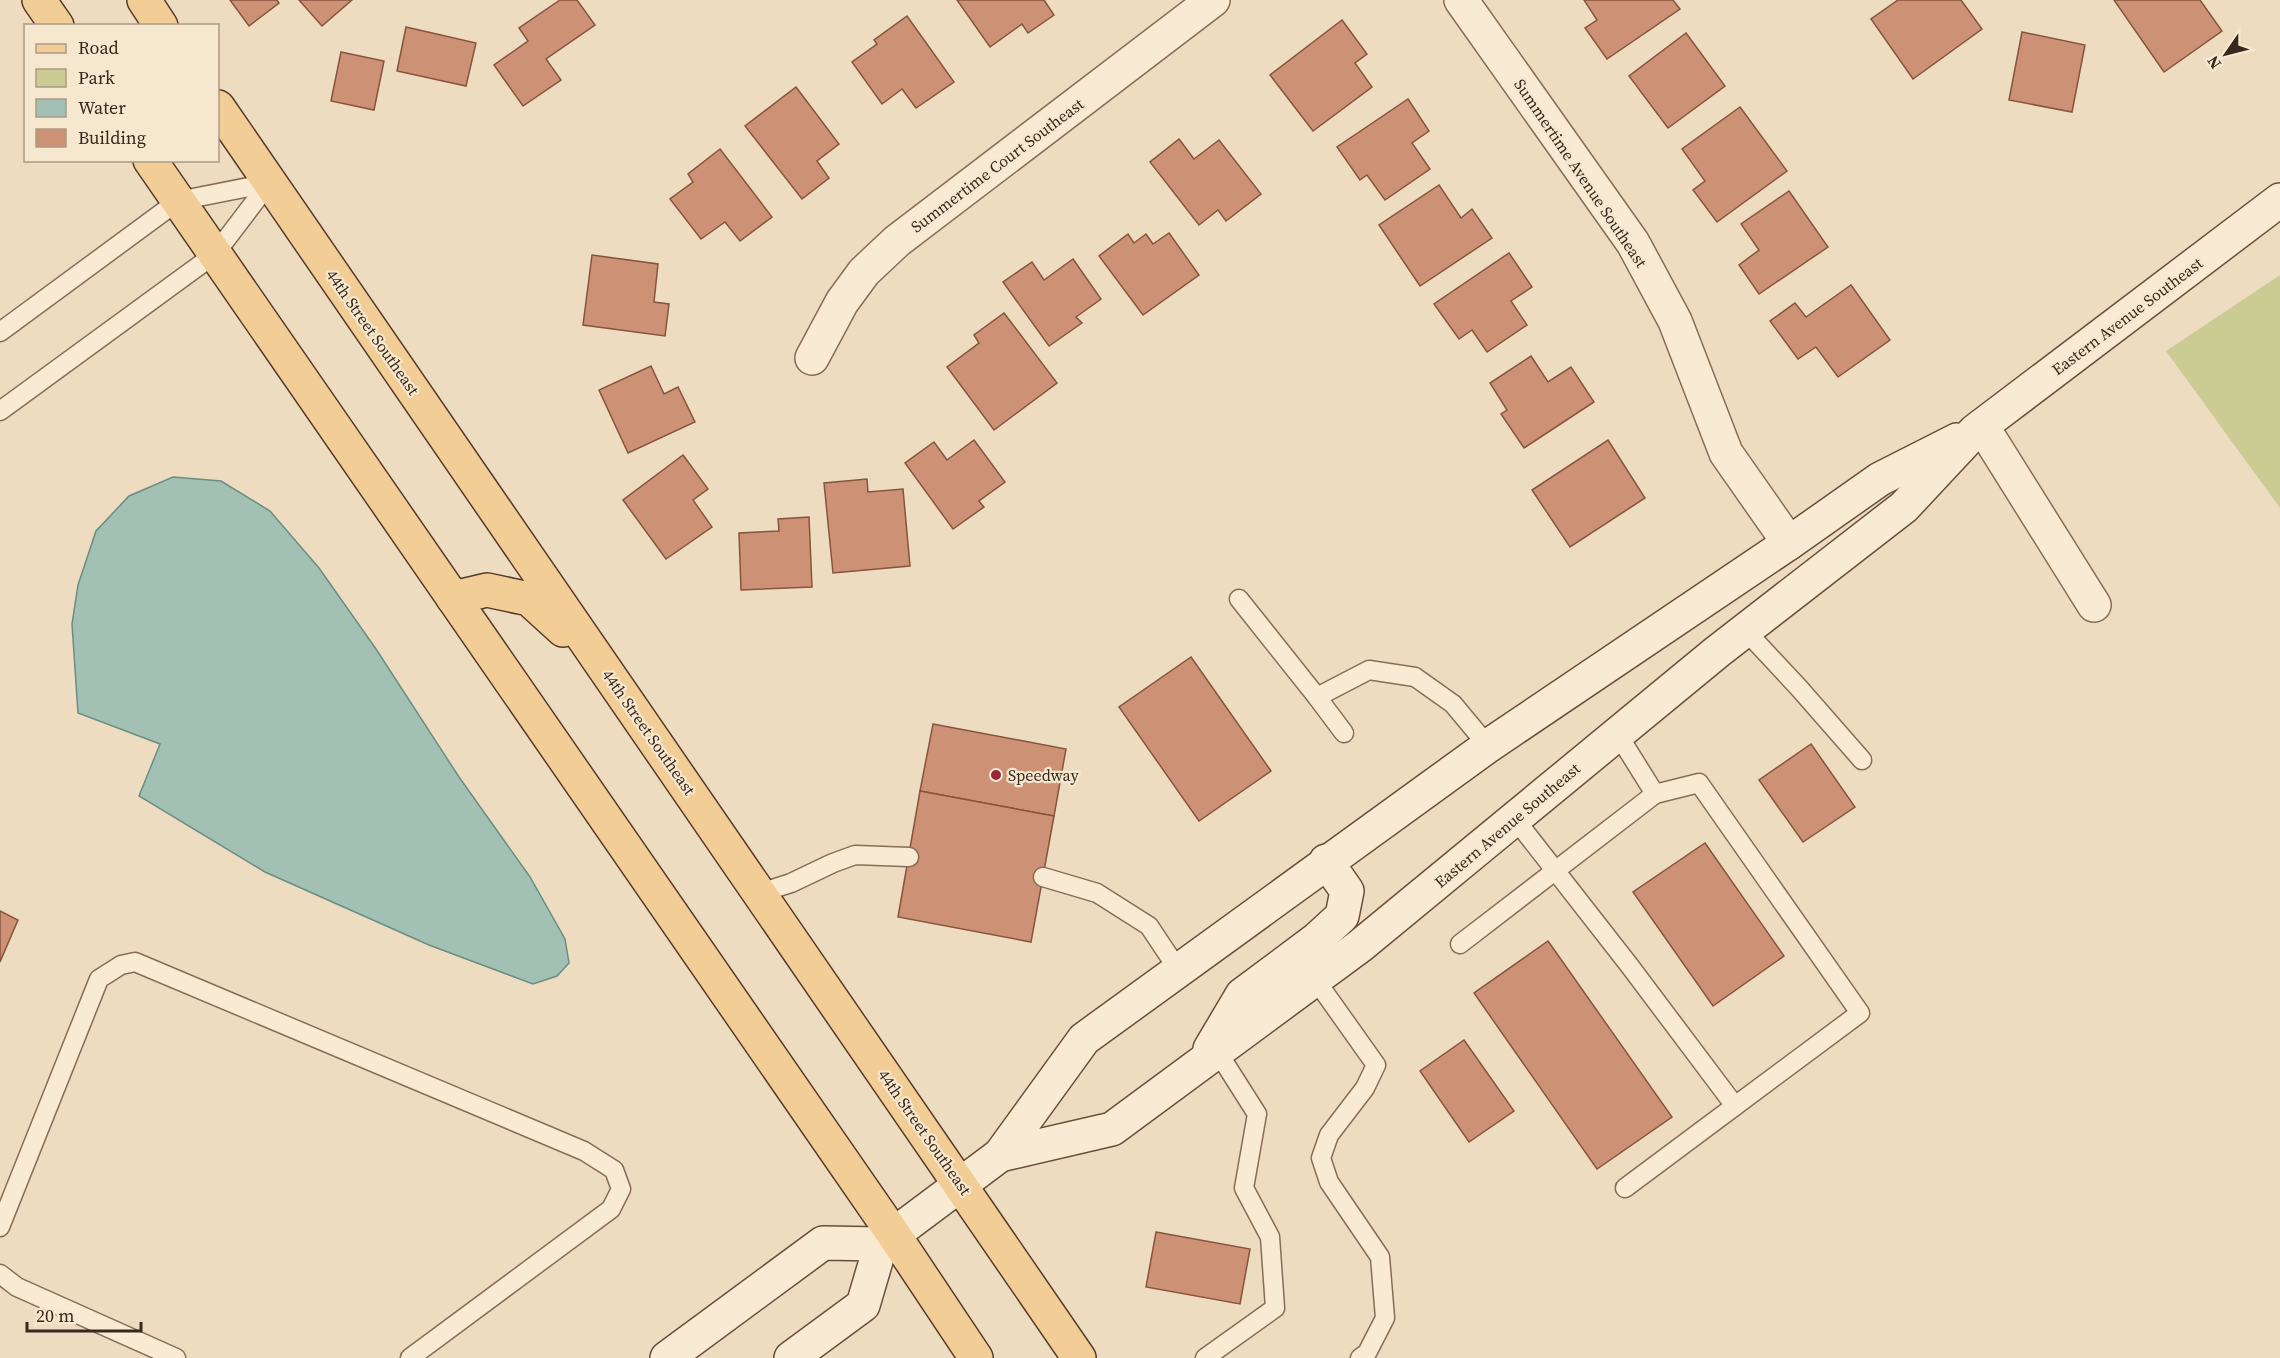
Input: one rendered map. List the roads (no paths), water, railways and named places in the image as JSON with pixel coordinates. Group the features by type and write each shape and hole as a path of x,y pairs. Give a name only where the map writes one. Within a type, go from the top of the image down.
{"main road":[{"path":"39,0 56,24"},
{"path":"144,0 160,24"},
{"name":"44th Street Southeast","path":"219,108 1079,1358"},
{"path":"151,162 453,598 887,1240 976,1358"},
{"path":"453,598 487,590 528,599 606,670"}],"street":[{"name":"Summertime Court Southeast","path":"812,358 842,302 864,272 897,241 1213,0"},
{"name":"Summertime Avenue Southeast","path":"1461,0 1633,243 1675,321 1726,453 1789,543"},
{"name":"Eastern Avenue Southeast","path":"1000,1155 1112,1129 1360,946 1617,733 1904,507 1979,429 2280,200"},
{"name":"Eastern Avenue Southeast","path":"887,1240 1000,1155 1084,1039 1326,861 1488,746 1789,543 1880,478 1979,429"},
{"path":"1979,429 2094,605"},
{"path":"1209,1057 1242,995 1317,939 1342,916 1347,891 1326,861"},
{"path":"667,1358 823,1244 887,1240 863,1305 791,1358"}],"lane":[{"path":"0,332 178,201 270,183"},
{"path":"0,411 215,254 270,183"},
{"path":"1239,599 1344,733"},
{"path":"1745,630 1862,760"},
{"path":"1317,697 1370,670 1415,677 1453,704 1488,746"},
{"path":"1617,733 1654,794"},
{"path":"1460,944 1654,794 1699,783 1860,1013 1625,1188"},
{"path":"1515,819 1557,870 1735,1106"},
{"path":"760,892 791,884 855,855 909,857"},
{"path":"1043,877 1097,893 1149,926 1179,971"},
{"path":"0,1227 99,979 121,965 135,962 584,1151 614,1170 621,1189 611,1209 410,1358"},
{"path":"1315,979 1376,1065 1365,1088 1329,1135 1321,1158 1329,1182 1380,1257 1385,1318 1366,1353 1360,1358"},
{"path":"1205,1358 1275,1308 1270,1237 1244,1188 1257,1114 1209,1057"},
{"path":"0,1274 17,1287 176,1358"}],"water":[{"path":"173,477 221,481 270,511 319,568 376,649 459,777 530,877 565,939 569,963 557,976 533,984 429,945 265,872 139,796 160,744 78,713 72,624 78,585 96,531 129,496"}],"place":[{"name":"Speedway","path":"996,775"}]}
